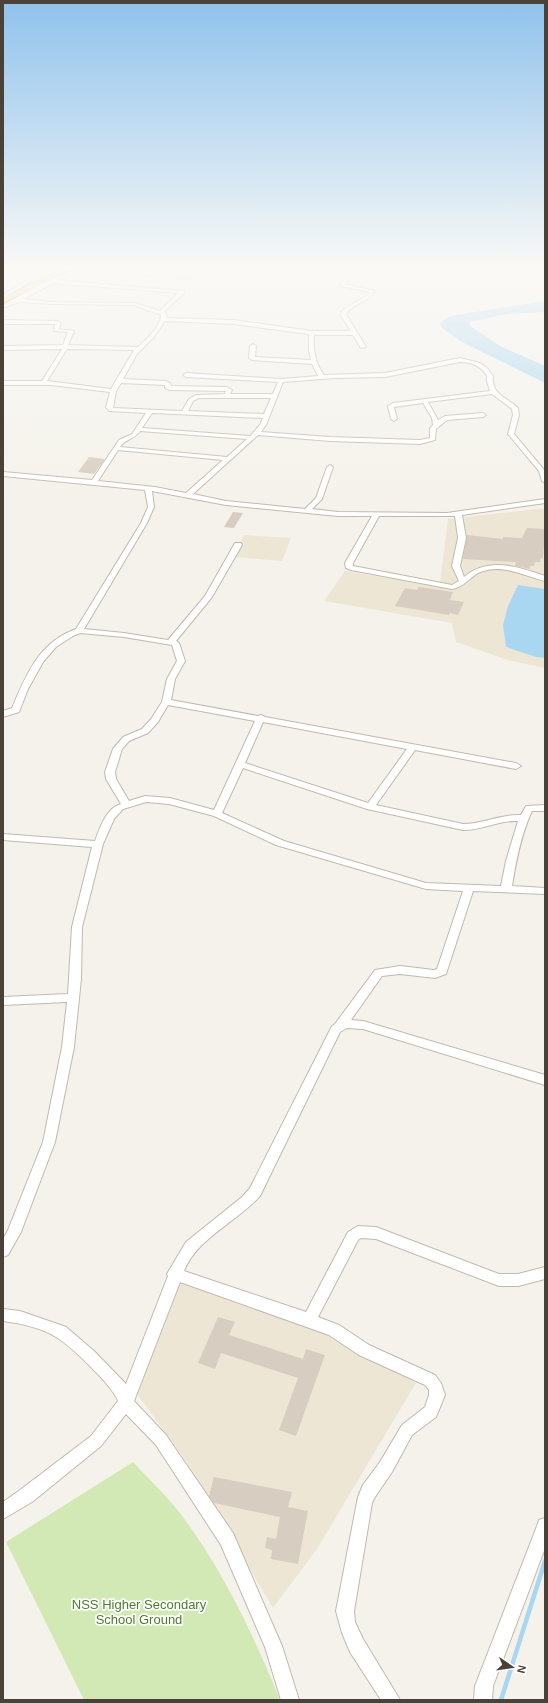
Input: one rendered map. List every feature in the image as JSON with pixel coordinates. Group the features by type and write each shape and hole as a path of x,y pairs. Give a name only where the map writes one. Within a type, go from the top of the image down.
{"street":[{"path":"142,346 113,391 109,407 111,410 267,416"},
{"path":"253,346 252,358 276,359 283,362 313,362"},
{"path":"312,346 314,367 322,377"},
{"path":"3,348 66,347 139,349"},
{"path":"44,382 66,347"},
{"path":"186,375 281,381 322,377 389,375 464,360 477,363 486,369 490,376 489,383 492,392 515,408 516,414 511,434 542,471 545,481"},
{"path":"120,381 166,383 168,384 167,387 170,388 227,389 229,390 227,396"},
{"path":"188,495 252,438 267,416 281,381"},
{"path":"3,383 44,382 113,391"},
{"path":"394,419 391,405 425,402 492,392"},
{"path":"184,413 191,400 195,397 274,396"},
{"path":"425,402 435,418 436,424"},
{"path":"94,482 121,441 133,436 150,412"},
{"path":"256,433 330,439 420,442 433,439 433,428 445,418 483,415"},
{"path":"138,429 252,438"},
{"path":"116,448 228,460"},
{"path":"308,510 319,499 330,467"},
{"path":"3,474 148,488 226,502 376,515 458,514 545,501"},
{"path":"79,631 144,524 151,507 148,488"},
{"path":"458,514 462,538 456,566 463,582"},
{"path":"376,515 349,563 349,566 357,570 448,586 455,586 463,582 475,572 491,567 501,567 530,573 545,579"},
{"path":"170,643 208,597 238,545"},
{"path":"3,714 16,710 24,687 48,652 68,634 79,631 124,635 175,643 181,661 171,679 166,702 150,726 126,740 118,749 110,772 111,779 126,804"},
{"path":"166,702 261,718 516,766"},
{"path":"217,814 261,718"},
{"path":"370,807 413,747"},
{"path":"239,764 370,807 470,828 508,817 524,818"},
{"path":"3,1251 14,1232 48,1142 68,1047 73,998 77,927 98,844 110,818 117,809 126,804 145,799 162,799 217,814 280,842 426,886 545,891"},
{"path":"506,889 524,818 529,808 545,808"},
{"path":"3,837 98,844"},
{"path":"3,1512 26,1496 96,1441 126,1403 174,1274 191,1246 247,1201 255,1192 332,1033 340,1026 379,973 392,970 428,973 442,972 469,889"},
{"path":"3,1001 27,998 73,998"},
{"path":"340,1026 350,1024 363,1025 545,1080"},
{"path":"309,1320 353,1236 358,1232 376,1233 499,1280 513,1281 545,1273"},
{"path":"174,1274 334,1330 364,1350 430,1380 436,1388 437,1395 431,1412 407,1430 386,1467 369,1491 364,1503 345,1611 348,1624 365,1661 391,1700"},
{"path":"3,1315 20,1316 61,1332 89,1356 122,1390 126,1403 161,1440 226,1539 273,1646 290,1700"},
{"path":"483,1700 484,1686 545,1526"}],"shaded area":[{"path":"545,508 545,668 508,660 456,642 452,623 324,601 345,571 434,586 440,583 448,519"},
{"path":"244,535 291,538 282,561 234,557"},
{"path":"180,1281 336,1337 416,1383 317,1549 273,1608 186,1461 135,1391"}],"green space":[{"name":"NSS Higher Secondary School Ground","path":"133,1462 175,1506 210,1557 248,1627 280,1700 84,1700 6,1542"}],"water":[{"path":"471,346 501,346 545,366 545,383"},
{"path":"518,585 545,589 545,658 536,657 506,647 503,625 508,606"}],"building":[{"path":"89,457 105,459 94,474 78,472"},
{"path":"233,512 243,513 234,528 224,527"},
{"path":"527,528 545,529 543,559 541,558 540,562 535,562 534,566 530,566 530,569 515,566 516,562 463,559 467,535 503,539 503,537 522,538"},
{"path":"419,587 453,592 450,600 464,602 458,615 450,613 449,615 395,606 405,588 417,590"},
{"path":"218,1317 235,1322 229,1335 303,1359 306,1349 325,1355 296,1436 279,1430 298,1378 221,1353 215,1369 198,1363"},
{"path":"214,1477 292,1492 288,1507 308,1511 298,1564 271,1559 272,1550 265,1548 267,1537 276,1539 280,1517 214,1503 209,1496"}],"waterway":[{"path":"501,1700 545,1561"}]}
